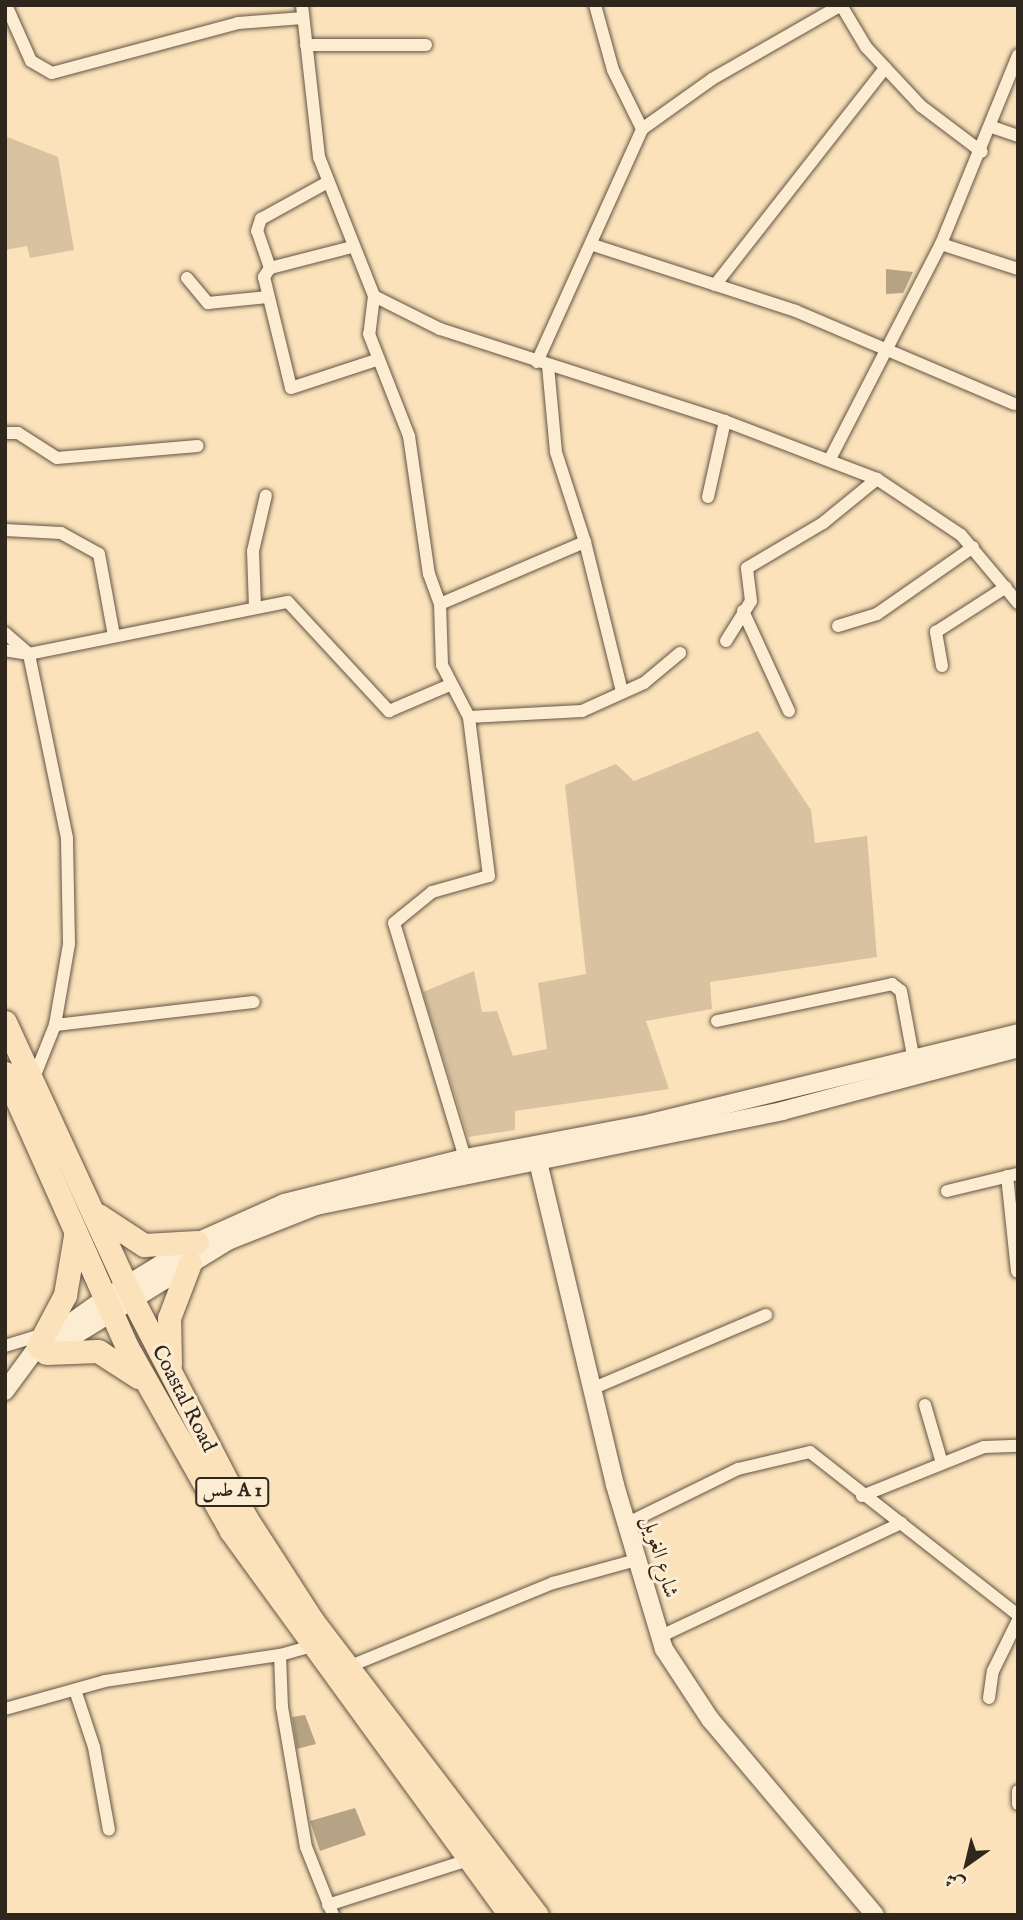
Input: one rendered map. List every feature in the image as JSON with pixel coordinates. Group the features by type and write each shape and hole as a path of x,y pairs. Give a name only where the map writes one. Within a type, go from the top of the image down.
{"highway":[{"name":"Coastal Road","path":"5,1022 175,1384 246,1518 348,1667 537,1915"},
{"name":"Coastal Road","path":"5,1073 108,1306 149,1389 231,1531 510,1915"},
{"path":"89,1203 128,1239 193,1253 169,1318 175,1384"},
{"path":"75,1233 69,1282 43,1344 98,1351 122,1363 149,1389"}],"street":[{"path":"6,5 31,61 52,73 238,23 303,12 328,181 352,247 374,296 440,329 724,421 877,478 973,547 1018,603"},
{"path":"595,5 613,70 642,129"},
{"path":"622,692 586,542 556,452 543,364 642,129 723,72 841,5 885,68 921,106 982,152"},
{"path":"306,45 426,45"},
{"path":"830,459 891,349 941,244 982,152 1018,55"},
{"path":"715,285 885,68"},
{"path":"992,127 1018,136"},
{"path":"270,268 257,231 261,219 328,181"},
{"path":"941,244 1018,269"},
{"path":"593,245 715,285 891,349 1014,404"},
{"path":"352,247 270,268 264,277 268,297 291,388 376,360"},
{"path":"187,278 208,303 268,297"},
{"path":"374,296 368,316 376,360 409,436 429,574 440,604 440,655 450,685 459,691 468,717 488,876 432,892 394,923 466,1158"},
{"path":"708,497 724,421"},
{"path":"5,433 18,433 57,458 197,446"},
{"path":"726,641 752,597 747,568 823,523 877,478"},
{"path":"255,608 253,551 267,495"},
{"path":"5,530 61,533 99,554 114,636"},
{"path":"440,604 586,542"},
{"path":"838,626 877,614 973,547"},
{"path":"942,666 936,632 1006,587"},
{"path":"5,650 29,654 255,608 295,604 314,636 389,711 450,685"},
{"path":"743,611 789,711"},
{"path":"5,633 29,654 67,838 69,944 55,1025 33,1081"},
{"path":"468,717 573,713 659,673 680,653"},
{"path":"717,1021 892,984 901,991 914,1061"},
{"path":"55,1025 254,1002"},
{"path":"193,1253 316,1206 516,1163 536,1152 914,1061 1018,1033"},
{"path":"10,1384 43,1344 193,1253 313,1193 466,1158 536,1152 571,1153 782,1111 1018,1048"},
{"name":"شارع الغويل","path":"536,1152 626,1524 659,1637 710,1719 875,1915"},
{"path":"516,1163 544,1186 571,1153"},
{"path":"947,1191 1012,1175 1017,1271"},
{"path":"594,1388 766,1314"},
{"path":"5,1346 43,1344"},
{"path":"925,1405 942,1464"},
{"path":"862,1496 984,1447 1018,1446"},
{"path":"626,1524 738,1469 797,1452 822,1455 862,1496 901,1523 1018,1615"},
{"path":"659,1637 901,1523"},
{"path":"348,1667 553,1583 636,1560"},
{"path":"989,1698 993,1671 1018,1620"},
{"path":"5,1709 75,1690 280,1655 312,1646"},
{"path":"280,1655 298,1812 331,1910 468,1860"},
{"path":"75,1690 94,1747 109,1830"},
{"path":"1018,1791 1018,1804"}],"shaded area":[{"path":"5,136 58,157 74,250 30,258 27,246 5,250"},
{"path":"886,269 913,272 903,293 886,294"},
{"path":"758,731 811,810 815,843 867,836 877,957 710,982 712,1009 646,1021 669,1089 515,1111 515,1130 468,1137 423,992 474,971 482,1012 497,1011 513,1056 547,1049 538,983 586,974 565,785 616,764 634,781"},
{"path":"305,1715 316,1744 297,1749 292,1717"},
{"path":"355,1808 366,1835 320,1851 310,1821"}]}
